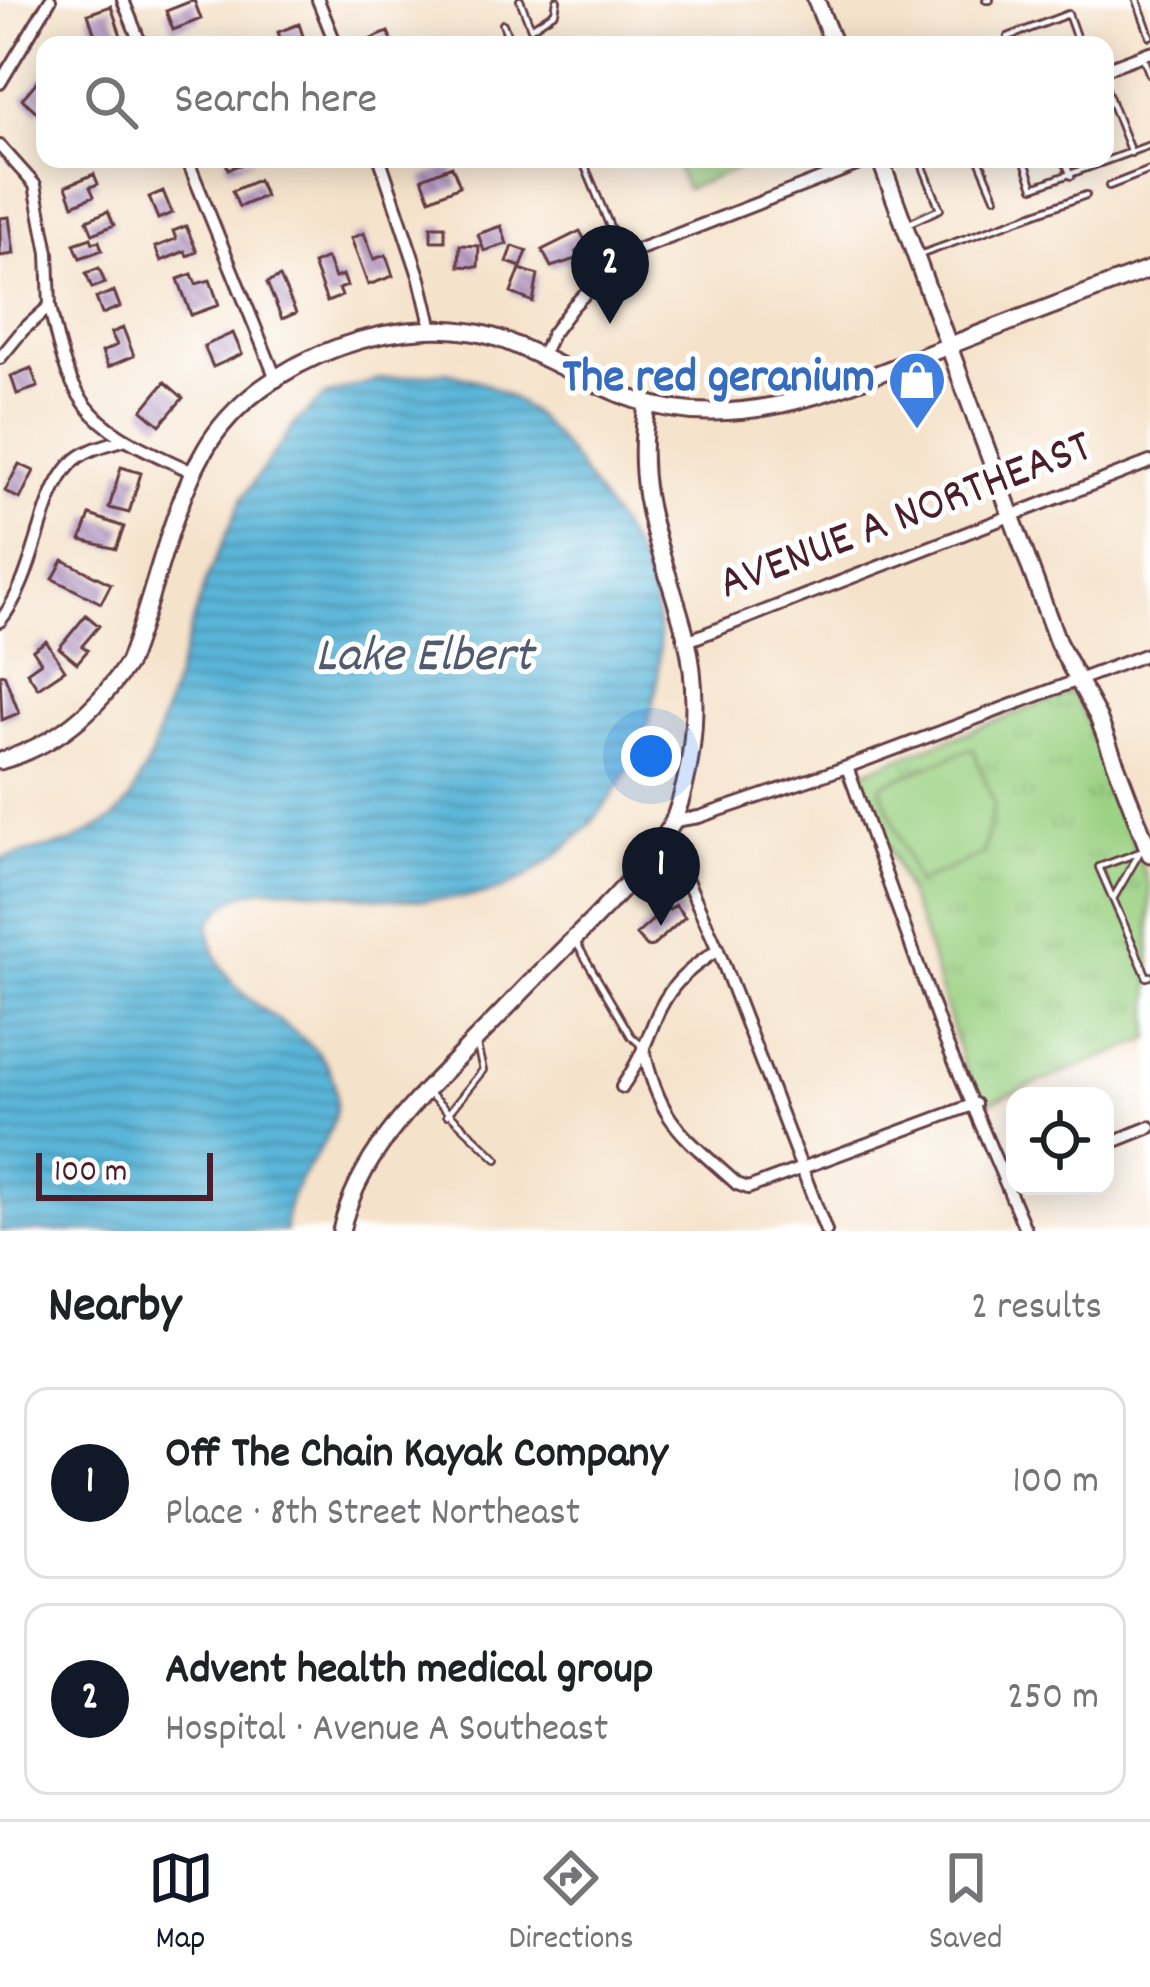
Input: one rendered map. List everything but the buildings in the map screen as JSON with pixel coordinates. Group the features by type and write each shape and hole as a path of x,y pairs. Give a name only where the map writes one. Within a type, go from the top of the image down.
{"street":[{"path":"0,83 50,0"},
{"path":"123,0 137,36"},
{"path":"318,0 332,36"},
{"path":"816,0 830,36"},
{"path":"1114,66 1146,54"},
{"path":"0,146 35,185 48,253 50,306 62,361 75,391 88,412 123,440 194,472"},
{"path":"191,168 277,380"},
{"path":"383,168 432,329"},
{"path":"541,358 573,306 622,256 852,168"},
{"path":"880,168 951,345 1058,643 1099,717 1146,848"},
{"path":"0,760 41,746 78,722 118,677 142,627 194,472 220,427 302,363 341,346 390,332 432,329 484,335 647,406 704,412 761,409 819,396 1150,269"},
{"path":"0,358 22,329 50,306"},
{"path":"341,1231 346,1207 379,1146 622,892 670,826 692,734 687,641 645,503 641,466 647,406"},
{"path":"0,621 15,601 54,495 71,463 123,440"},
{"name":"AVENUE A NORTHEAST","path":"687,641 1150,462"},
{"path":"670,826 1150,653"},
{"path":"847,766 922,979 1006,1171"},
{"path":"670,826 826,1231"},
{"path":"622,1087 668,990 681,974 718,950"},
{"path":"643,1046 651,1084 664,1113 710,1160 748,1188 975,1104"},
{"path":"1114,1141 1150,1127"},
{"path":"1015,1195 1026,1231"}],"lane":[{"path":"520,0 531,28 555,12 557,0"},
{"path":"1137,0 1150,36"},
{"path":"1011,36 1067,14 1076,36"},
{"path":"502,24 508,36"},
{"path":"1146,54 1150,75"},
{"path":"1114,109 1131,152"},
{"path":"1114,159 1150,145"},
{"path":"586,168 622,256"},
{"path":"905,224 940,209 924,168"},
{"path":"984,168 995,197"},
{"path":"1027,168 1034,187 1088,169"},
{"path":"1068,168 1071,176"},
{"path":"1109,186 1150,170"},
{"path":"917,256 1086,194"},
{"path":"1146,848 1099,868 1150,976"},
{"path":"1114,897 1146,848"},
{"path":"574,939 631,1036 643,1046"},
{"path":"447,1115 483,1070 475,1041"},
{"path":"427,1092 497,1159"}],"green space":[{"path":"677,168 739,168 686,189"},
{"path":"1072,692 1150,887 1150,1039 1027,1087 1006,1087 1006,1095 984,1104 963,1065 925,938 860,773"},
{"path":"973,748 994,804 983,854 917,883 880,785"}],"water":[{"name":"Lake Elbert","path":"445,372 493,387 547,427 577,464 642,566 653,596 659,671 652,708 624,778 577,837 542,866 502,889 470,897 421,900 295,888 256,890 222,908 209,925 217,957 232,981 315,1049 329,1070 336,1095 330,1131 293,1194 286,1231 0,1231 0,859 72,842 113,819 130,800 151,756 206,581 243,497 297,421 326,395 380,379"}],"place":[{"name":"Advent health medical group","path":"610,324"},
{"name":"The red geranium","path":"917,431"},
{"name":"Off The Chain Kayak Company","path":"661,926"}]}
